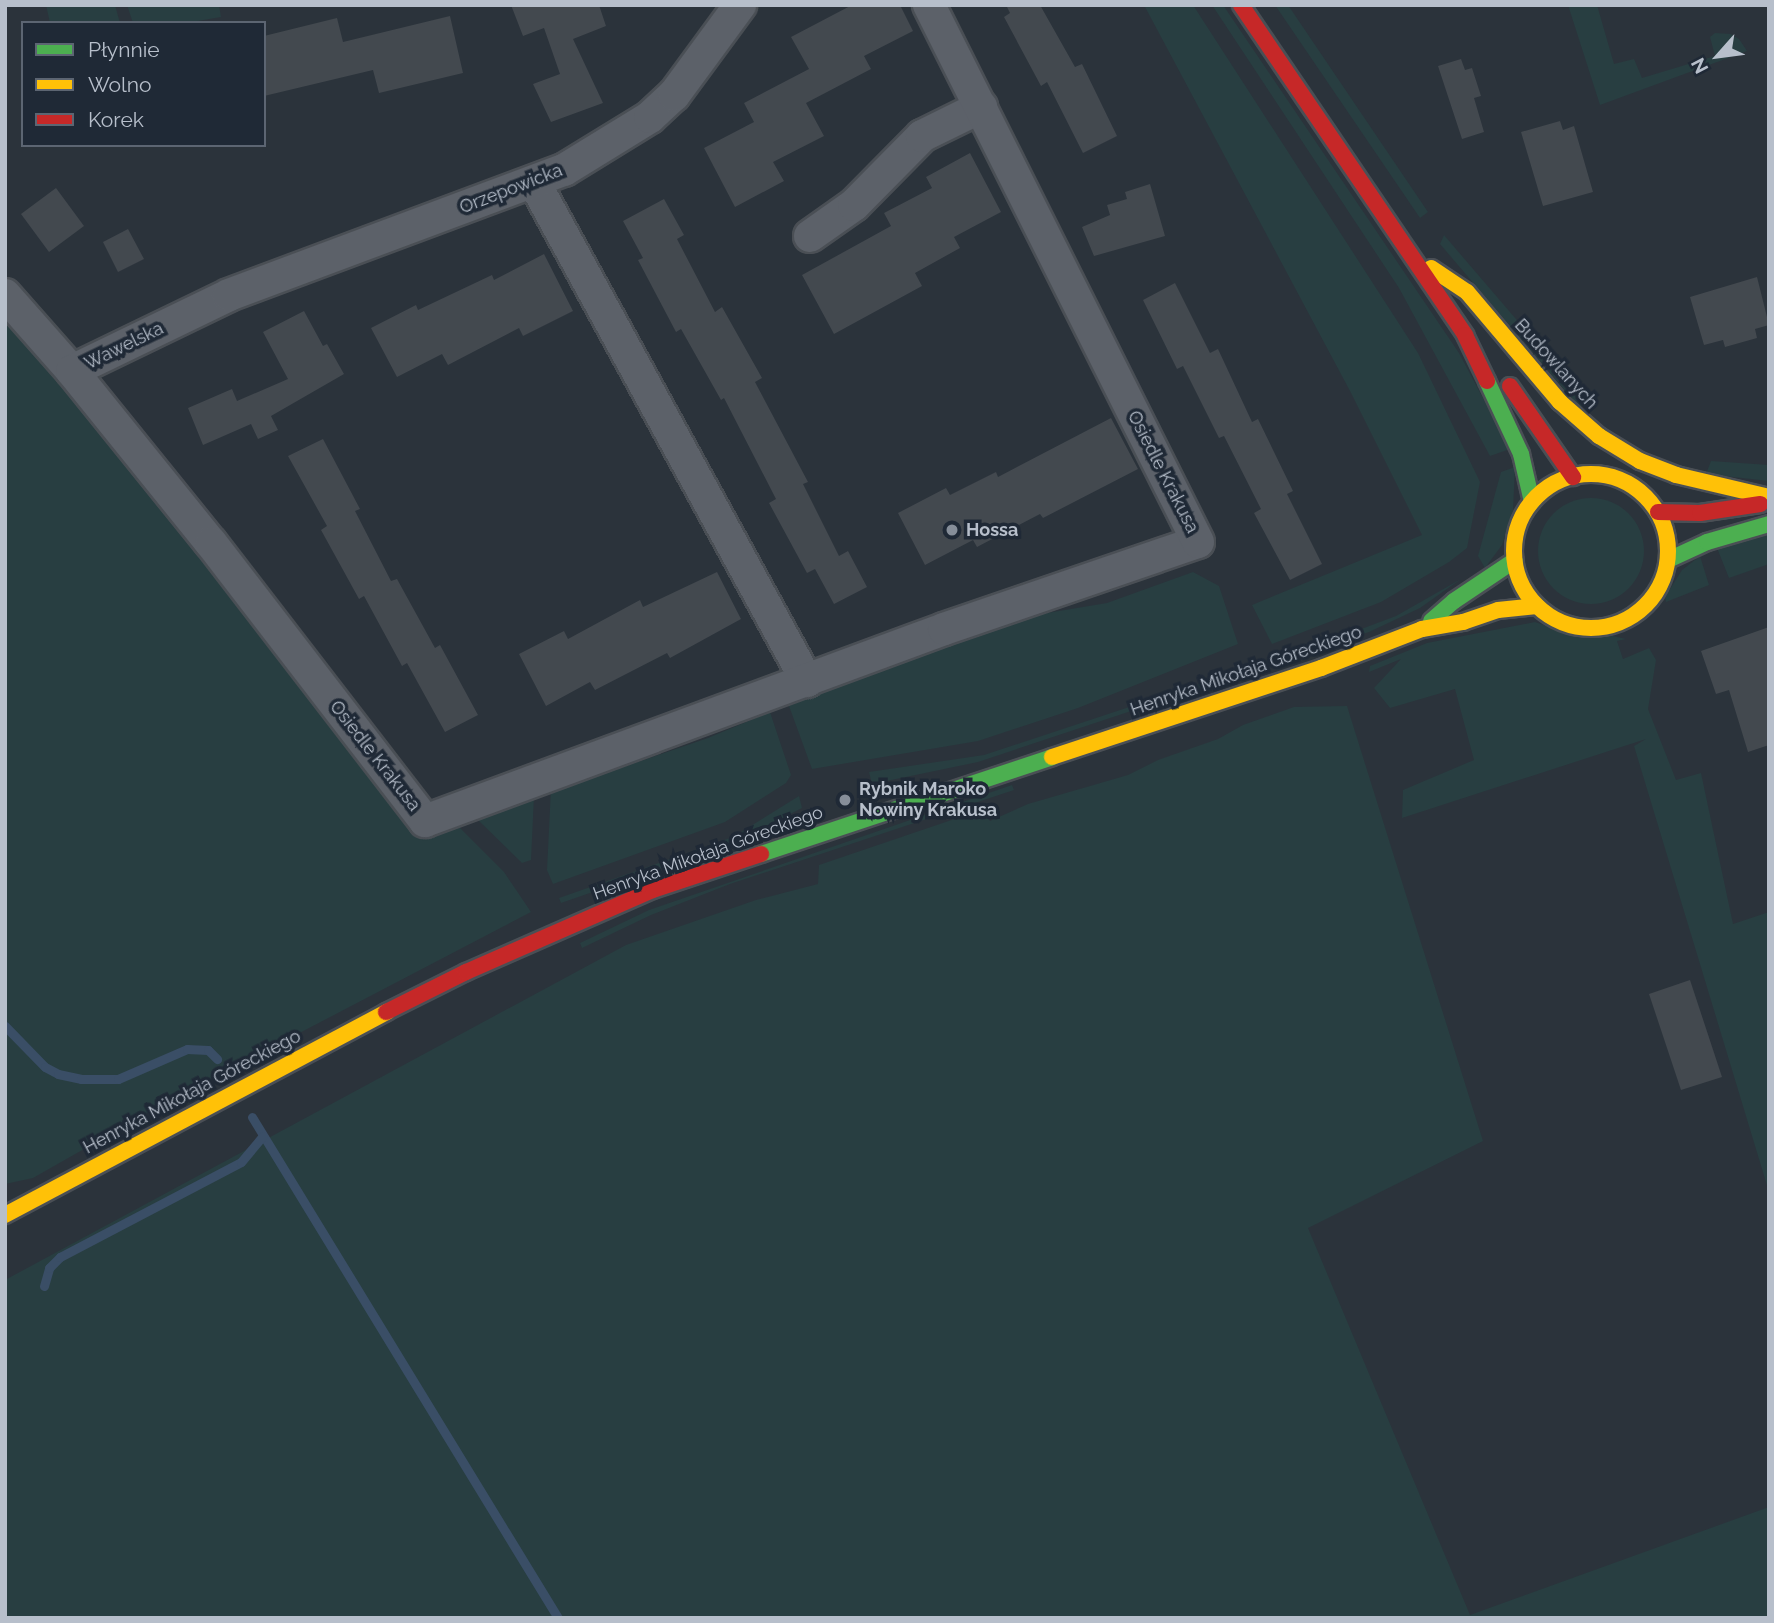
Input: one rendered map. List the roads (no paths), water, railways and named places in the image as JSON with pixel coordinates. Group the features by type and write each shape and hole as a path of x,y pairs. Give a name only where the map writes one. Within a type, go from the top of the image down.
{"main road":[{"name":"Budowlanych","path":"1241,5 1465,335 1521,454 1532,502"},
{"name":"Budowlanych","path":"1410,255 1466,292 1560,402 1599,436 1659,469 1696,482 1744,489 1769,497"},
{"path":"1465,335 1502,374 1573,477"},
{"path":"1602,475 1621,480 1638,490 1658,512 1668,540 1668,560 1659,588 1648,604 1633,617 1616,624 1587,629 1569,625 1537,606 1522,585 1515,560 1516,534 1532,502 1546,489 1573,477 1602,475"},
{"path":"1658,512 1700,513 1769,502"},
{"path":"1668,560 1707,542 1769,524"},
{"name":"Henryka Mikołaja Góreckiego","path":"1422,629 1454,601 1515,560"},
{"name":"Henryka Mikołaja Góreckiego","path":"5,1215 353,1028 582,919 737,860 1276,683 1422,629 1463,622 1498,610 1537,606"}],"street":[{"name":"Orzepowicka","path":"229,295 564,170 650,117 674,95 740,5"},
{"name":"Osiedle Krakusa","path":"72,371 211,543 425,821 944,629 1198,542 929,5"},
{"path":"810,236 855,205 922,136 981,107"},
{"path":"534,182 807,681"},
{"name":"Wawelska","path":"5,295 72,371 229,295"}],"waterway":[{"path":"5,1026 45,1067 58,1074 81,1079 118,1079 187,1049 208,1050 217,1059"},
{"path":"252,1117 558,1618"},
{"path":"44,1286 49,1268 60,1257 241,1162 263,1136"}],"place":[{"name":"Hossa","path":"952,530"},
{"name":"Rybnik Maroko Nowiny Krakusa","path":"845,800"}]}
